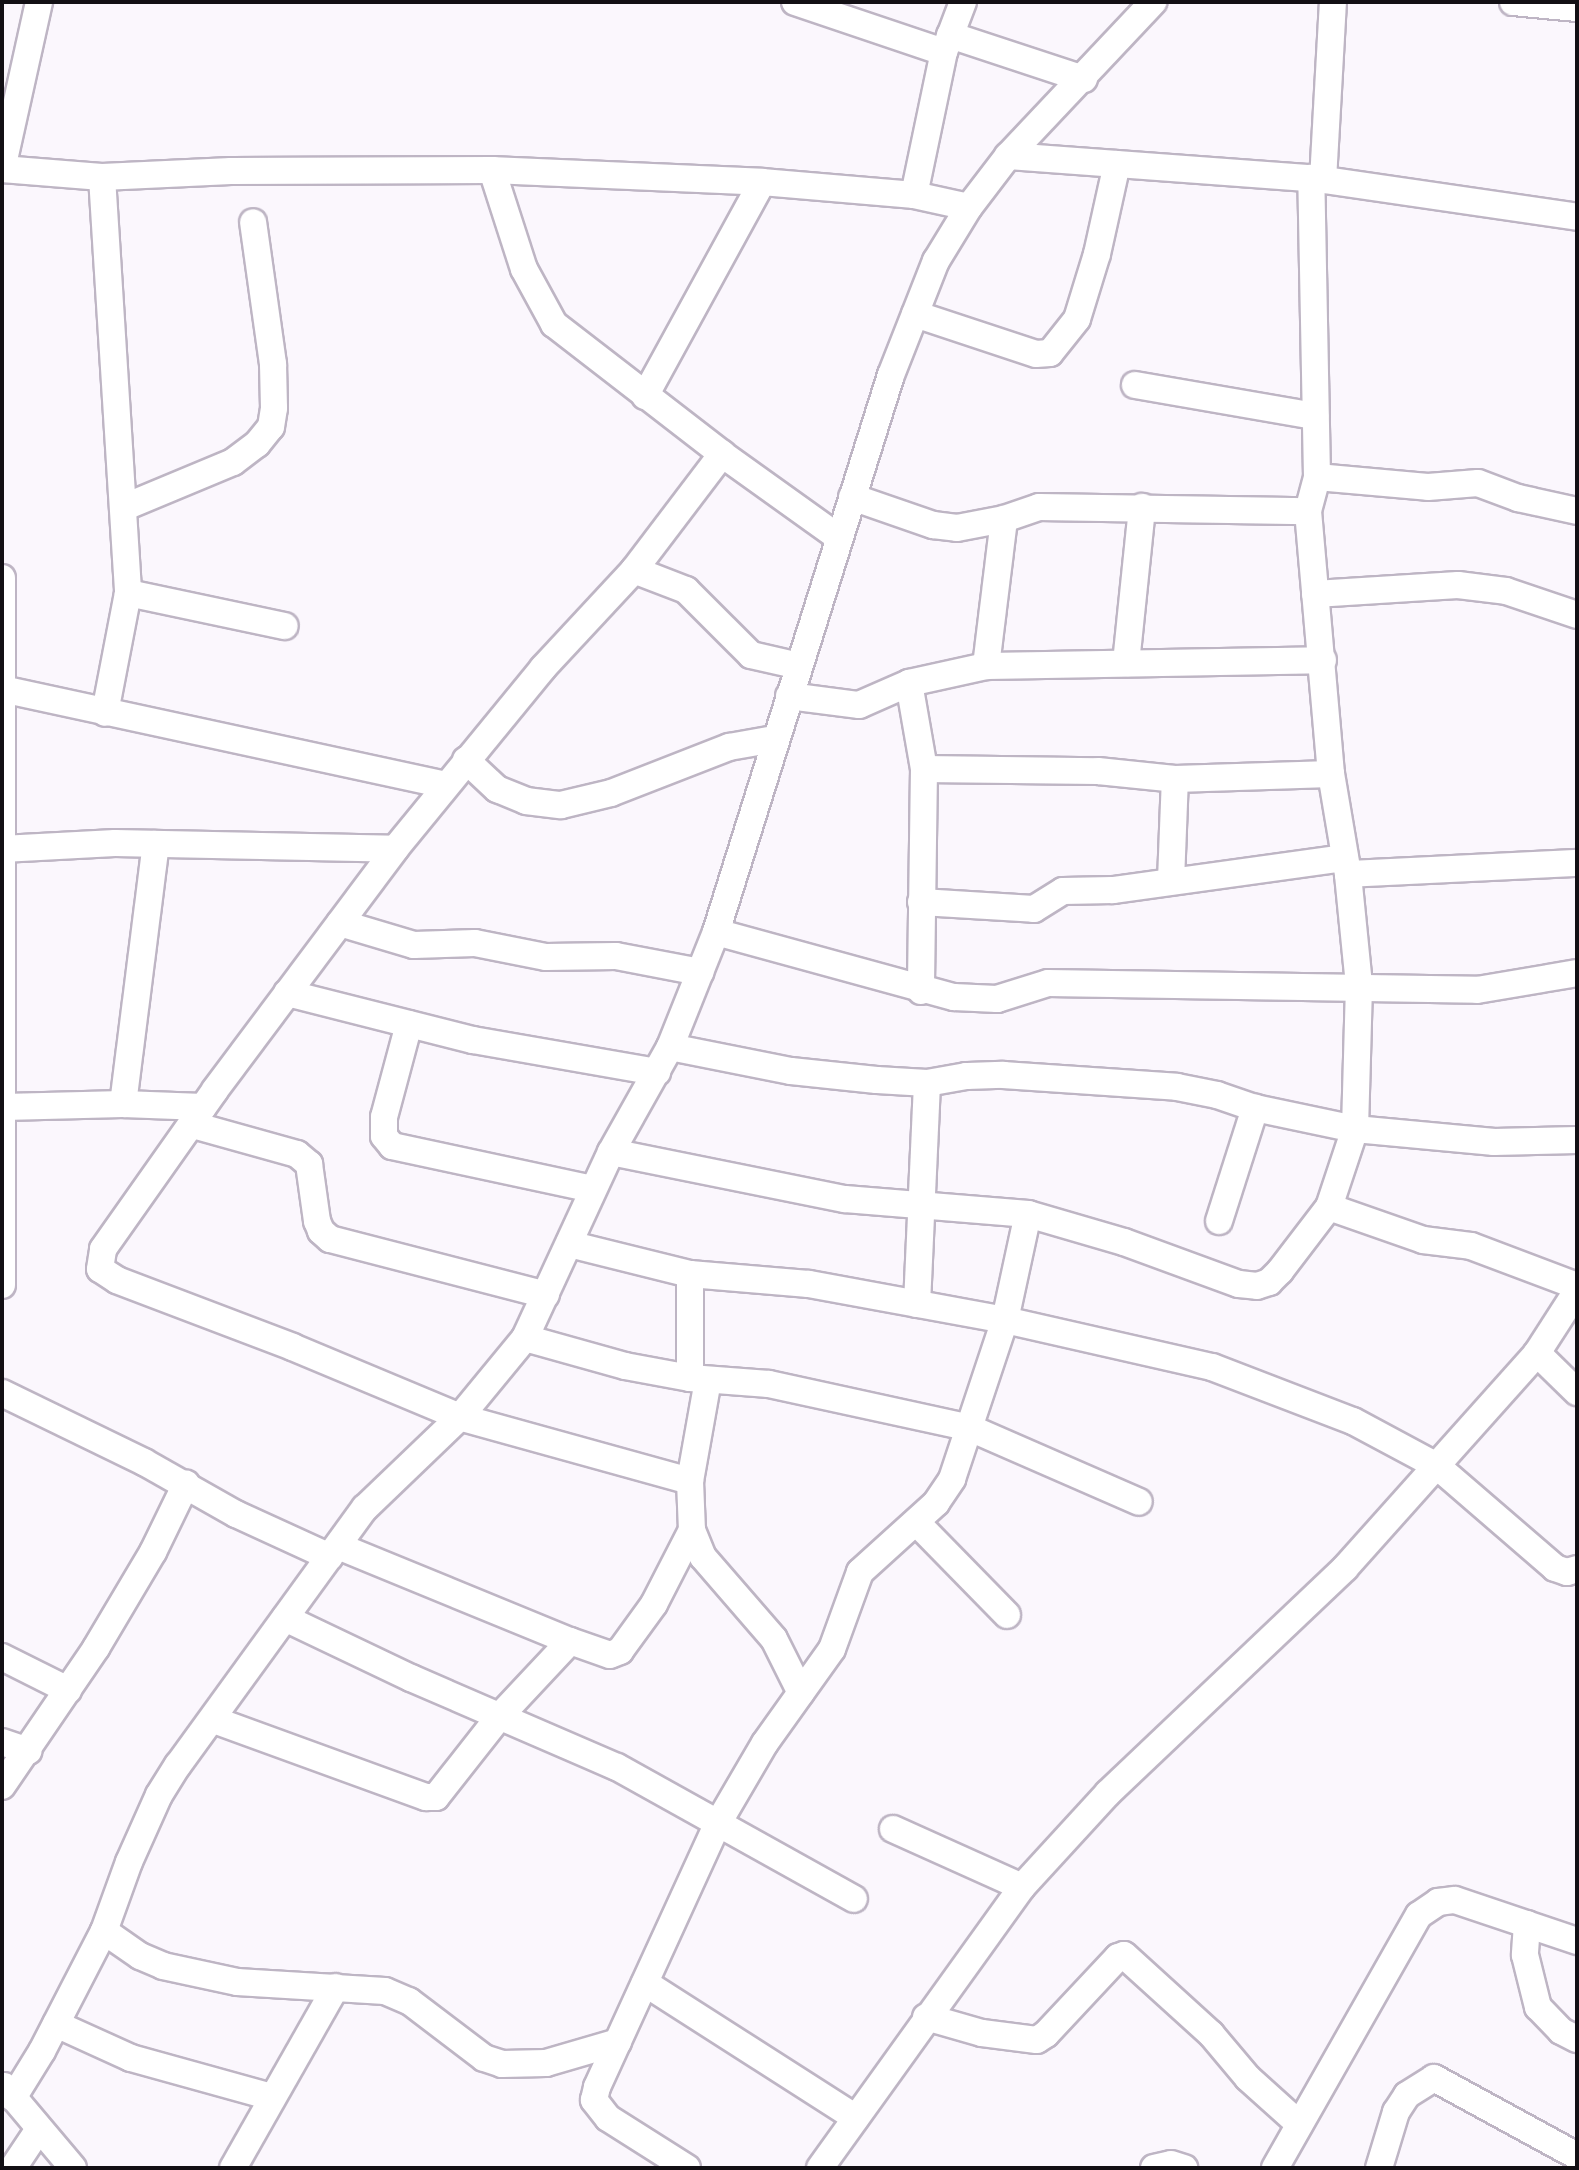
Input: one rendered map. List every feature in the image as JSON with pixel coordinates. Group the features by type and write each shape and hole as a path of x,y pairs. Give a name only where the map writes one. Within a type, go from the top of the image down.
{"street":[{"path":"39,2 2,169 102,177 231,171 492,170 762,182 914,195 969,207"},
{"path":"795,2 1084,79"},
{"path":"914,195 947,44 963,2"},
{"path":"73,2168 8,2091 56,2024 104,1931 129,1862 159,1795 374,1498 460,1417 525,1338 592,1189 670,1047 716,932 891,375 936,261 969,207 1008,156 1084,79 1153,2"},
{"path":"611,1152 845,1199 1028,1214 1124,1242 1239,1284 1257,1286 1275,1277 1329,1207 1355,1129 1359,985 1346,866 1331,774 1308,511 1317,477 1317,179 1333,2"},
{"path":"1513,2 1577,8"},
{"path":"1008,156 1317,179 1577,217"},
{"path":"915,314 1036,354 1050,353 1077,319 1097,254 1117,164"},
{"path":"492,170 524,269 547,314 585,351 838,537"},
{"path":"102,177 128,593 105,713"},
{"path":"645,396 762,182"},
{"path":"125,507 233,462 257,444 271,427 273,364 253,222"},
{"path":"1135,385 1315,416"},
{"path":"690,1481 460,1417 307,1353 104,1275 100,1269 103,1249 395,849 543,668 634,570 722,454"},
{"path":"1317,477 1428,487 1478,483 1518,498 1577,511"},
{"path":"852,497 933,525 957,528 1004,519 1039,507 1308,511"},
{"path":"1126,663 1142,507"},
{"path":"986,666 1004,519"},
{"path":"634,570 686,590 751,655 799,666"},
{"path":"2,578 2,1285"},
{"path":"1315,594 1458,585 1506,591 1577,615"},
{"path":"128,593 285,626"},
{"path":"789,696 859,705 909,683 986,666 1323,660"},
{"path":"909,683 924,769 921,991"},
{"path":"2,689 445,785"},
{"path":"466,760 497,789 526,801 561,805 611,793 729,747 775,739"},
{"path":"924,769 1098,771 1175,779 1331,774"},
{"path":"1171,881 1175,779"},
{"path":"2,849 156,844 395,849"},
{"path":"123,1104 156,844"},
{"path":"921,902 1034,909 1063,891 1113,890 1171,881 1346,866 1577,863"},
{"path":"340,923 414,945 475,943 546,957 616,956 700,972"},
{"path":"716,932 921,991 954,997 997,999 1048,983 1272,988 1359,985 1477,990 1577,973"},
{"path":"287,993 473,1040 657,1072"},
{"path":"409,1024 384,1117 384,1136 392,1146 592,1189"},
{"path":"670,1047 791,1071 927,1083 966,1076 1003,1075 1177,1087 1217,1095 1255,1108 1355,1129 1494,1142 1577,1140"},
{"path":"917,1304 927,1083"},
{"path":"4,1107 123,1104 198,1116 297,1154 309,1164 317,1221 330,1239 546,1295"},
{"path":"1219,1221 1255,1108"},
{"path":"820,2168 1022,1887 1108,1793 1345,1568 1537,1353 1577,1289 1471,1246 1423,1240 1329,1207"},
{"path":"687,2168 598,2109 594,2100 597,2087 717,1825 765,1743 832,1649 860,1572 936,1503 952,1479 1005,1320 1028,1214"},
{"path":"569,1244 690,1274 809,1284 1005,1320 1212,1367 1353,1421 1437,1466 1555,1568 1567,1572 1577,1569"},
{"path":"690,1274 699,1379 690,1481 692,1530 703,1557 774,1639 801,1693"},
{"path":"525,1338 625,1366 699,1379 769,1384 970,1428 1139,1502"},
{"path":"1537,1353 1577,1392"},
{"path":"2,1393 186,1484 236,1514 610,1655 620,1651 654,1604 692,1530"},
{"path":"2,1786 68,1690 153,1552 186,1484"},
{"path":"916,1522 1007,1615"},
{"path":"285,1618 499,1717 617,1767 854,1899"},
{"path":"214,1720 426,1797 436,1797 499,1717 570,1641"},
{"path":"2,1657 68,1690"},
{"path":"2,1742 28,1751"},
{"path":"893,1829 1022,1887"},
{"path":"1275,2168 1419,1915 1438,1902 1455,1900 1577,1941"},
{"path":"1527,1924 1525,1955 1538,2007 1561,2031 1577,2039"},
{"path":"104,1931 140,1956 163,1966 237,1982 385,1991 409,2001 484,2058 502,2064 556,2061 618,2042"},
{"path":"926,2017 982,2033 1037,2040 1118,1957 1124,1955 1211,2034 1248,2078 1299,2124"},
{"path":"645,1983 856,2118"},
{"path":"233,2168 336,1987"},
{"path":"56,2024 131,2058 272,2097"},
{"path":"1379,2168 1396,2112 1407,2095 1434,2078 1577,2156"},
{"path":"13,2168 39,2129"},
{"path":"1154,2168 1171,2164 1184,2168"}]}
